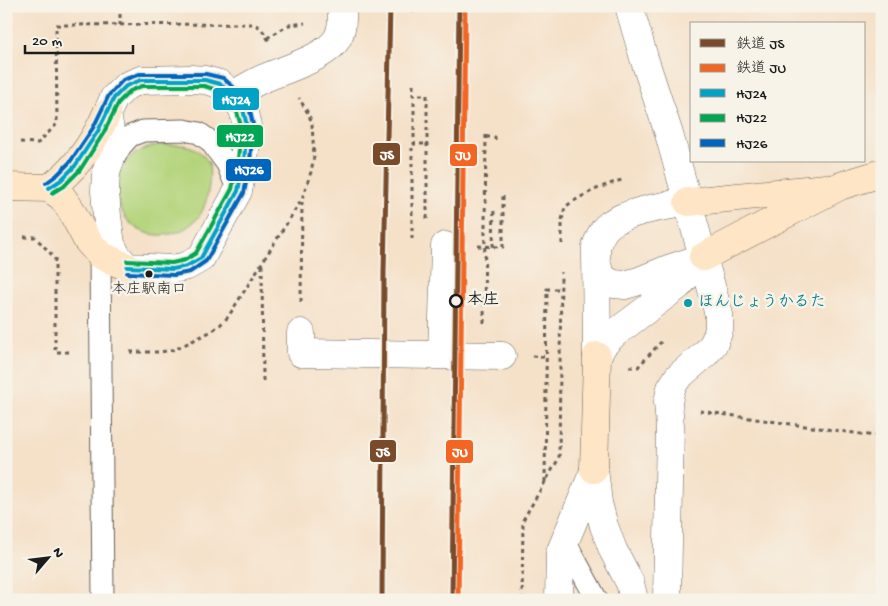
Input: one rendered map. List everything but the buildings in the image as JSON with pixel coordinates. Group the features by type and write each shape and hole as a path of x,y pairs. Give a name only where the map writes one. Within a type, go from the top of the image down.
{"street":[{"path":"233,95 258,81 317,56 330,48 338,36 342,23 342,6"},
{"path":"629,6 688,202 718,315 719,330 710,348 678,377 671,388 668,402 670,426 667,600"},
{"path":"6,187 49,188 62,197 71,210 86,240 100,255 127,267 173,269 187,266 201,258 238,191 244,161 247,126 242,109 233,95 220,84 205,80 141,80 126,86 114,98 98,132 75,166 61,180 49,188"},
{"path":"107,113 112,142 111,157 106,173 105,191 111,244 117,256 127,267"},
{"path":"596,260 599,272 604,280 614,284 625,285 639,281 703,257 840,186 882,173"},
{"path":"634,600 630,583 613,550 604,526 598,503 594,469 597,356 596,247 599,236 609,225 620,219 648,210 688,202 840,186"},
{"path":"436,237 442,355"},
{"path":"597,356 614,334 680,285 703,257"},
{"path":"301,333 301,353 502,356"},
{"path":"559,600 560,553 594,469"}],"lane":[{"path":"106,173 121,146 130,136 143,131 184,130 200,133 210,141 227,164 238,191"},
{"path":"100,255 102,600"},
{"path":"565,541 597,600"}],"path":[{"path":"120,6 120,25"},
{"path":"413,6 413,13"},
{"path":"267,38 289,25 313,23"},
{"path":"413,85 413,95 427,95 427,144 436,237"},
{"path":"122,352 161,352 176,349 220,326 228,317 302,199 314,164 312,124 297,94"},
{"path":"414,102 414,144 427,144"},
{"path":"484,330 486,131"},
{"path":"486,137 495,137 495,144"},
{"path":"412,149 412,246"},
{"path":"561,250 562,220 565,207 574,200 611,183 628,179"},
{"path":"503,195 503,247"},
{"path":"302,199 302,265"},
{"path":"493,247 494,207"},
{"path":"24,237 35,237 56,258 55,352 80,352"},
{"path":"262,264 263,382"},
{"path":"522,600 523,520 559,458 561,270"},
{"path":"545,483 547,289 561,289"},
{"path":"530,356 546,357"},
{"path":"668,402 696,410 882,436"}],"green space":[{"path":"158,145 181,145 193,148 209,163 210,170 208,194 199,216 184,229 161,235 149,234 129,222 122,212 116,188 120,170 128,160 145,149"}],"rail line":[{"name":"JS","path":"382,600 384,272 390,6"},
{"name":"JS","path":"452,600 459,6"},
{"name":"JU","path":"458,600 465,6"}],"transit line":[{"name":"HJ26","path":"46,183 70,162 93,128 109,95 123,80 140,74 206,74 223,78 238,91 249,106 253,125 250,162 244,193 206,261 190,272 174,275 127,273"},
{"name":"HJ24","path":"49,188 61,180 75,166 98,131 114,98 126,86 141,80 205,80 220,84 233,95 243,109 247,126 244,161 238,191 201,258 187,266 173,269 127,267"},
{"name":"HJ22","path":"52,193 65,185 80,170 103,134 119,102 130,91 142,86 204,86 217,90 228,99 237,112 241,126 238,160 232,189 196,253 185,260 172,263 127,261"}],"place":[{"name":"本庄駅南口","path":"149,274"},
{"name":"本庄","path":"456,301"},
{"name":"ほんじょうかるた","path":"688,303"}]}
